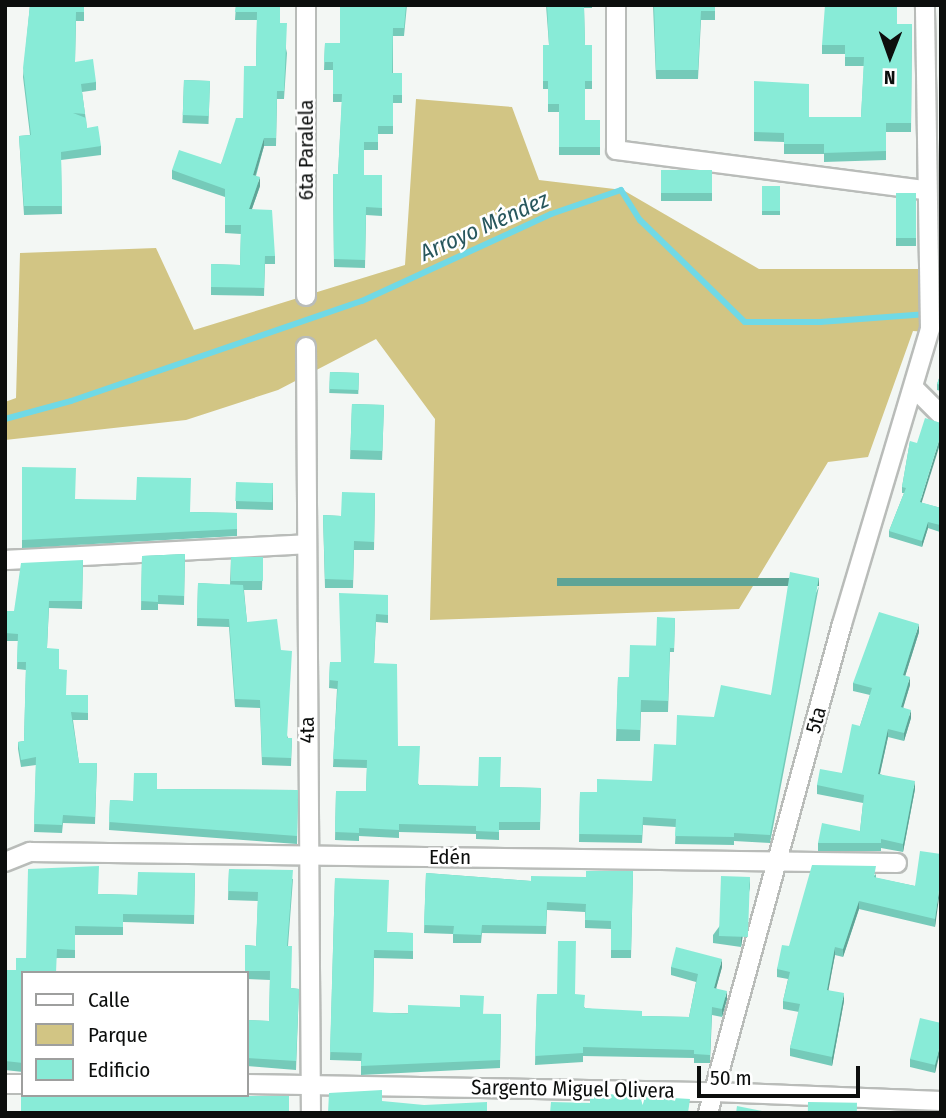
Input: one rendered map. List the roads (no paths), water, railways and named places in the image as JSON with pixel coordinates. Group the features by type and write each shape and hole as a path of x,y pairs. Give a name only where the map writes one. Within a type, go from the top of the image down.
{"street":[{"name":"6ta Paralela","path":"306,5 306,296"},
{"path":"616,5 615,150 924,190"},
{"name":"5ta","path":"708,1113 842,624 930,328 924,190 925,5"},
{"name":"4ta","path":"306,347 311,1113"},
{"path":"914,388 941,415"},
{"path":"5,560 307,544"},
{"name":"Edén","path":"5,862 30,852 779,858 897,863"},
{"name":"Sargento Miguel Olivera","path":"248,1084 714,1092 941,1101"}],"waterway":[{"name":"Arroyo Méndez","path":"5,419 71,401 362,301 551,214 621,190 640,220 745,322 820,322 941,313"}]}
